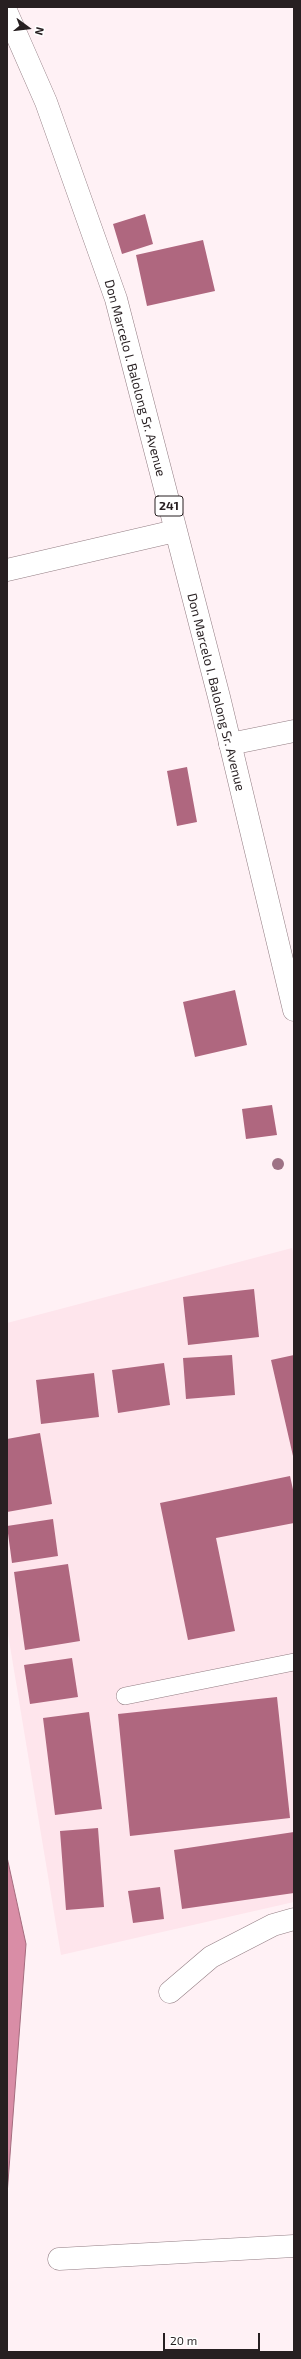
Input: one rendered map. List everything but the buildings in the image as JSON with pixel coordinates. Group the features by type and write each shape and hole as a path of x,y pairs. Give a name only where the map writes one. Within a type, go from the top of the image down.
{"main road":[{"name":"Don Marcelo I. Balolong Sr. Avenue","path":"7,13 46,102 116,299 230,744 294,1010"},
{"path":"7,570 175,531"},
{"path":"230,744 294,731"},
{"path":"170,1992 211,1958 273,1925 294,1919"},
{"path":"59,2259 294,2246"}],"lane":[{"path":"125,1696 294,1662"}],"shaded area":[{"path":"292,1248 294,1257 294,1902 61,1955 7,1628 7,1323"},
{"path":"7,1857 26,1944 7,2195"}]}
